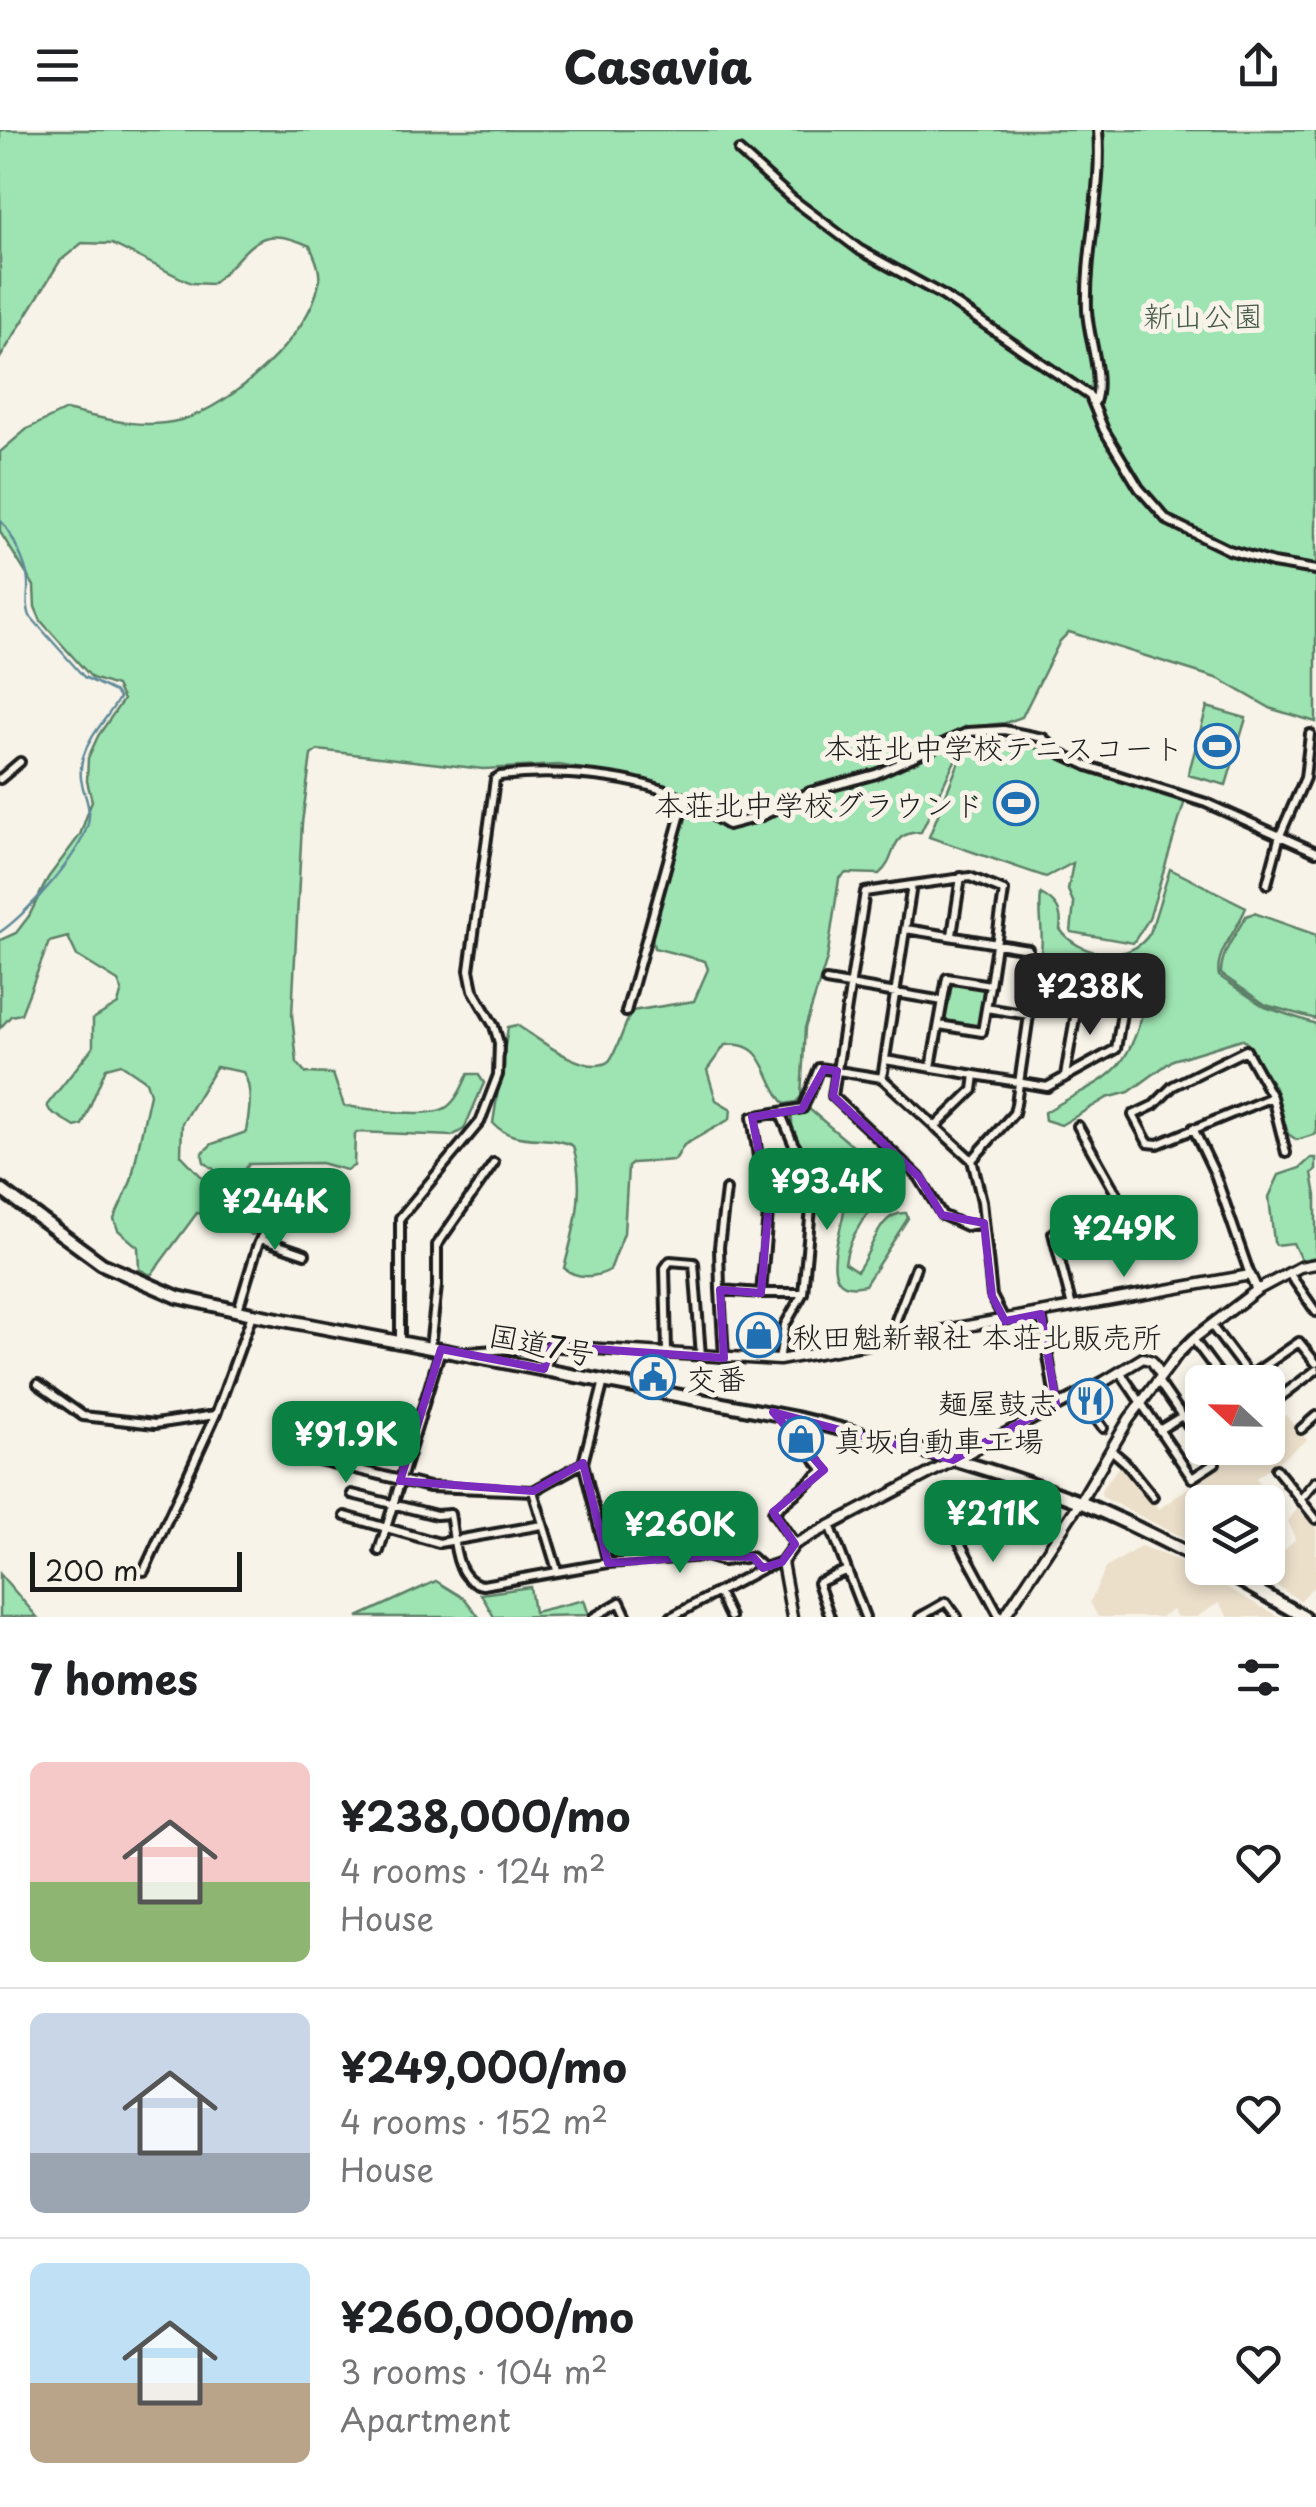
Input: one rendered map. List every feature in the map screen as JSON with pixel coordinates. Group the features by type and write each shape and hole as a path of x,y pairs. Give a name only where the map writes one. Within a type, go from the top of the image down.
{"highway":[{"name":"国道7号","path":"0,1189 102,1264 178,1297 796,1418 953,1460 1080,1502 1185,1552"},
{"path":"1248,1585 1304,1617"}],"street":[{"path":"1098,130 1098,173 1087,285 1089,336 1097,383 1095,404 1104,430 1139,488 1167,520 1185,532 1229,550 1316,570"},
{"path":"739,151 791,198 860,250 942,295 1066,378 1095,404"},
{"path":"400,1342 400,1218 480,1122 498,1075 499,1044 494,1026 473,990 469,970 494,778 574,772 685,799 728,825 746,822 810,792 876,774 968,732 1004,730 1043,738 1060,753 1088,766 1206,804 1316,852"},
{"path":"1267,884 1280,835 1305,778 1310,734"},
{"path":"0,778 20,762"},
{"path":"626,1012 685,799"},
{"path":"939,1024 982,1032 1004,891 970,876 865,892 832,1096 919,1177 942,1216 966,1226 984,1223"},
{"path":"952,935 961,877"},
{"path":"882,1078 912,885"},
{"path":"906,929 1028,950 1028,1016 1014,1113 972,1160"},
{"path":"931,1067 947,978 990,985"},
{"path":"826,982 943,1001"},
{"path":"885,1060 1046,1087 1116,1049 1124,1000 1030,984"},
{"path":"1065,1077 1079,994"},
{"path":"986,1008 1028,1016"},
{"path":"1272,1097 1158,1144 1148,1144 1133,1115 1154,1105 1173,1086 1246,1050 1272,1097 1286,1152"},
{"path":"760,1292 769,1202 762,1183 752,1117 803,1108 819,1068 882,1078 972,1160 992,1296 1005,1321"},
{"path":"936,1127 972,1090 975,1074"},
{"path":"779,1360 785,1325 803,1294 812,1198 806,1171 780,1112"},
{"path":"1072,1308 1052,1233 1118,1197 1078,1126"},
{"path":"1193,1128 1257,1290"},
{"path":"379,1552 435,1348 438,1245 494,1163"},
{"path":"762,1183 806,1171"},
{"path":"238,1311 261,1239 286,1184"},
{"path":"724,1358 719,1246 726,1190"},
{"path":"261,1239 305,1254"},
{"path":"667,1352 665,1268 670,1261 694,1263 701,1356"},
{"path":"953,1530 1002,1617 1140,1404 1193,1339 1257,1290 1316,1264"},
{"path":"893,1341 896,1320 916,1267"},
{"path":"1289,1273 1316,1312"},
{"path":"456,1352 552,1346 779,1360 1250,1275"},
{"path":"720,1290 803,1294"},
{"path":"144,1572 216,1414 252,1314"},
{"path":"1041,1314 1056,1404"},
{"path":"1211,1325 1241,1365"},
{"path":"1193,1339 1212,1365"},
{"path":"1271,1365 1299,1342 1316,1367 1285,1392"},
{"path":"544,1369 552,1346"},
{"path":"671,1617 763,1568 782,1562 795,1544 1143,1358 1152,1362 1185,1420"},
{"path":"1120,1372 1192,1478 1212,1465"},
{"path":"604,1380 583,1464 608,1562"},
{"path":"38,1384 84,1416 154,1424 216,1414"},
{"path":"1078,1394 1103,1428"},
{"path":"1159,1430 1182,1416"},
{"path":"1301,1429 1316,1416"},
{"path":"795,1544 773,1512 824,1470 795,1435 796,1418"},
{"path":"1111,1450 1154,1497"},
{"path":"302,1456 430,1488 532,1491 583,1464"},
{"path":"1276,1469 1316,1519"},
{"path":"1300,1500 1316,1481"},
{"path":"532,1491 558,1570"},
{"path":"352,1494 436,1515 450,1514 462,1574 474,1584 608,1562 706,1556 724,1561 751,1557 763,1568"},
{"path":"345,1516 439,1543 542,1525"},
{"path":"831,1528 865,1617"},
{"path":"782,1562 792,1617"},
{"path":"817,1617 830,1616 818,1582 847,1570"},
{"path":"718,1592 730,1617"},
{"path":"594,1617 620,1602 626,1617"},
{"path":"920,1617 946,1602 957,1617"}],"highlighted area":[{"path":"824,1069 837,1071 833,1096 919,1177 942,1215 984,1223 992,1296 1005,1321 1041,1314 1056,1404 953,1460 773,1412 824,1470 773,1512 795,1544 782,1562 763,1568 753,1557 706,1556 608,1563 583,1463 533,1491 400,1481 441,1349 544,1369 552,1346 724,1358 720,1290 761,1293 769,1202 752,1117 802,1109"}],"shaded area":[{"path":"1285,1416 1307,1440 1285,1456"},
{"path":"1120,1465 1159,1509 1185,1490 1185,1538 1102,1497 1101,1490"},
{"path":"1220,1465 1273,1465 1256,1478 1261,1485 1192,1485"},
{"path":"1300,1505 1316,1523 1316,1584 1300,1601 1276,1585 1285,1585 1285,1550 1295,1539 1288,1521"},
{"path":"1141,1546 1185,1564 1185,1585 1223,1585 1279,1617 1228,1617 1219,1603 1196,1617 1177,1617 1172,1610 1161,1617 1098,1617 1090,1602 1106,1568"}],"green space":[{"name":"新山公園","path":"0,130 1316,130 1316,722 1272,709 1219,679 1069,632 1060,641 1022,717 971,727 921,832 910,833 898,841 879,874 846,873 839,879 827,959 805,1028 801,1097 785,1104 757,1055 749,1048 725,1045 707,1070 716,1100 731,1109 730,1119 684,1145 675,1160 633,1163 628,1167 624,1233 610,1270 586,1276 564,1268 579,1193 573,1146 511,1135 493,1123 508,1027 517,1025 562,1054 600,1065 612,1057 632,1011 694,1001 708,969 705,961 654,948 652,938 691,795 624,776 559,765 483,769 318,750 311,755 302,823 292,1015 297,1063 306,1073 333,1074 344,1106 382,1111 438,1111 454,1100 468,1074 478,1074 484,1083 464,1129 452,1136 358,1132 354,1166 346,1170 321,1163 249,1164 232,1183 204,1162 202,1153 212,1144 246,1132 250,1094 243,1072 216,1067 182,1123 181,1155 234,1211 258,1228 257,1233 252,1235 217,1217 197,1213 151,1275 139,1269 138,1247 118,1230 114,1219 131,1181 150,1094 146,1081 121,1064 106,1068 82,1125 75,1127 47,1105 93,1047 93,1019 118,1004 122,990 118,981 77,956 68,937 49,942 21,1014 11,1016 0,1028 0,940 16,933 29,916 48,878 80,835 92,801 87,781 88,758 123,700 116,686 92,678 41,621 35,607 34,586 0,532 0,452 27,429 66,410 152,424 201,413 244,385 285,346 313,304 319,273 310,246 277,236 255,243 212,284 191,283 112,244 82,243 60,261 0,358"},
{"name":"本荘北中学校テニスコート","path":"1207,707 1246,718 1226,785 1188,775"},
{"path":"968,739 1019,743 1186,797 1149,919 1133,943 1071,932 1074,904 1068,890 1073,863 1046,877 929,837"},
{"path":"1170,869 1246,907 1220,958 1219,976 1265,1007 1316,1024 1316,1134 1297,1140 1288,1134 1275,1088 1242,1039 1173,1060 1129,1092 1107,1098 1061,1125 1045,1120 1044,1113 1108,1076 1119,1065 1143,1011 1126,992 1115,987 1050,974 1040,959 1041,894 1057,908 1060,929 1068,939 1091,951 1118,953 1130,950 1150,933"},
{"path":"1254,913 1316,935 1316,1019 1266,1005 1221,974 1229,944 1246,916"},
{"path":"947,978 990,985 982,1032 939,1025"},
{"path":"808,1108 888,1176 891,1185 856,1231 845,1263 857,1271 882,1226 896,1214 906,1213 908,1218 865,1285 848,1286 838,1280 835,1254 845,1198 841,1187 805,1152 793,1129 792,1114"},
{"path":"1316,1158 1316,1170 1312,1173 1316,1257 1301,1260 1293,1243 1274,1242 1269,1197 1279,1175 1300,1168"},
{"path":"0,1574 37,1617 0,1617"},
{"path":"436,1581 465,1599 479,1617 358,1617"},
{"path":"530,1587 534,1612 584,1600 589,1615 494,1617 481,1594"}],"waterway":[{"path":"0,520 25,567 30,616 84,677 115,692 119,698 83,757 81,775 89,817 78,846 39,897 0,932"}],"place":[{"name":"本荘北中学校テニスコート","path":"1217,746"},
{"name":"本荘北中学校グラウンド","path":"1016,803"},
{"name":"秋田魁新報社 本荘北販売所","path":"759,1335"},
{"name":"交番","path":"653,1377"},
{"name":"麺屋鼓志","path":"1090,1401"},
{"name":"真坂自動車工場","path":"801,1439"}]}
